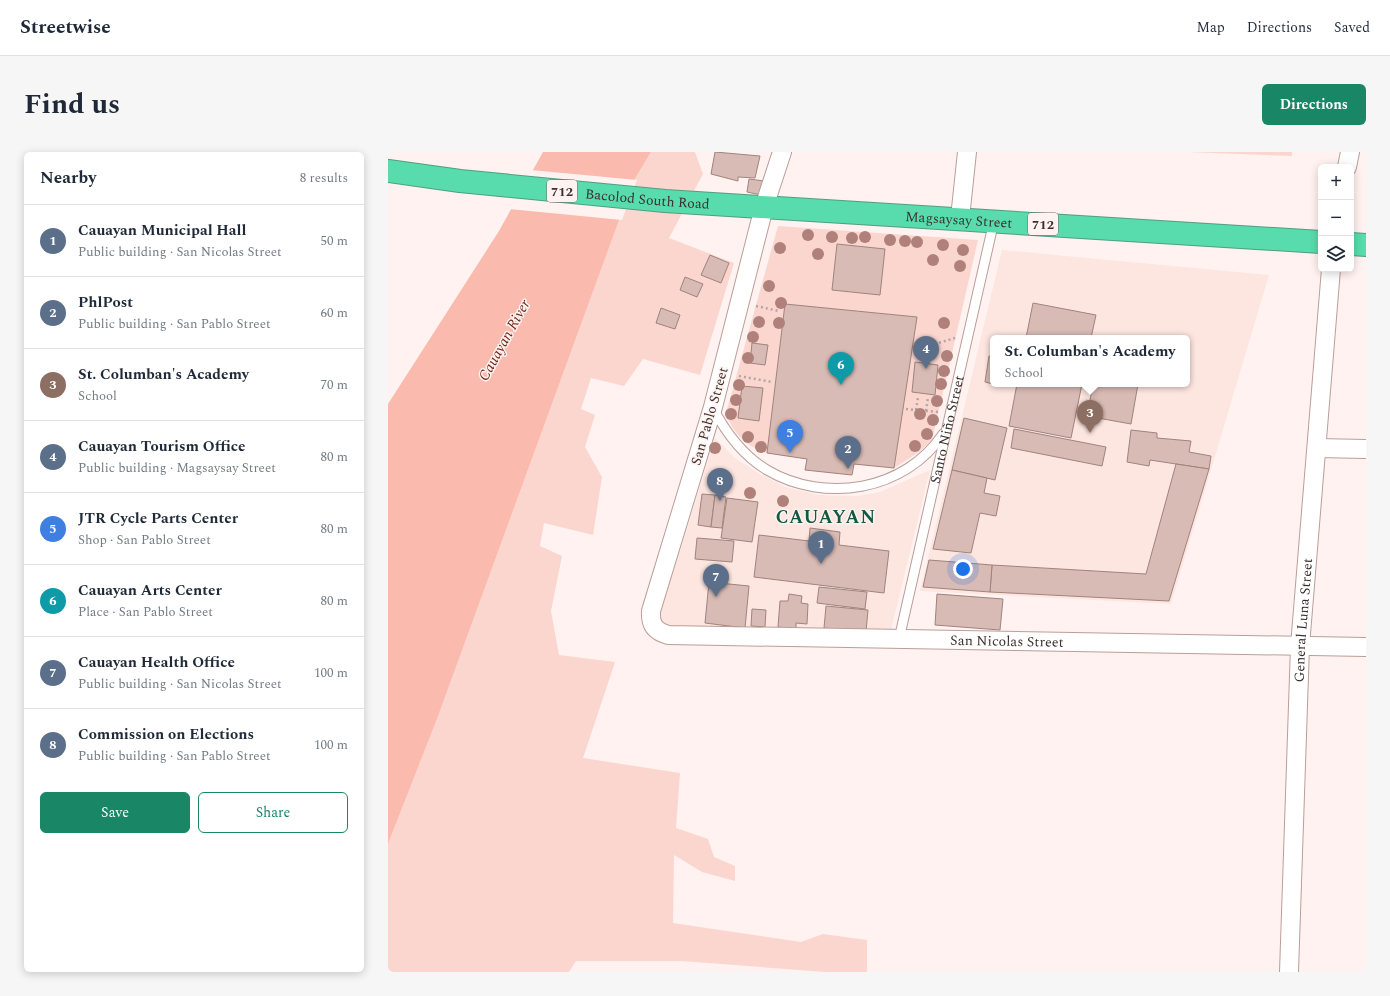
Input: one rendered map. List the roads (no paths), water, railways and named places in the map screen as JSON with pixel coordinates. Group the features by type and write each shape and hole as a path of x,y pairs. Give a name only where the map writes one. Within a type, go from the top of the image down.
{"highway":[{"name":"Bacolod South Road","path":"388,171 460,181 665,201 764,207"},
{"name":"Magsaysay Street","path":"764,207 994,220 1318,242"},
{"path":"1354,244 1366,245"}],"street":[{"name":"San Pablo Street","path":"651,623 651,611 713,407 764,207 782,152"},
{"path":"960,218 967,152"},
{"path":"1348,164 1350,152"},
{"name":"General Luna Street","path":"1289,972 1300,646 1331,272"},
{"path":"1316,448 1366,449"},
{"name":"San Nicolas Street","path":"651,623 659,632 668,634 1366,647"}],"lane":[{"name":"Santo Niño Street","path":"899,639 994,220"},
{"path":"713,407 734,442 766,469 804,485 825,488 846,489 866,486 886,480 905,471 936,445 947,428"}],"water":[{"name":"Cauayan River","path":"543,152 651,152 633,182 437,719 388,844 388,404 499,231"}],"place":[{"name":"Cauayan Tourism Office","path":"926,369"},
{"name":"Cauayan Arts Center","path":"841,385"},
{"name":"St. Columban's Academy","path":"1090,433"},
{"name":"JTR Cycle Parts Center","path":"790,453"},
{"name":"PhlPost","path":"848,469"},
{"name":"Commission on Elections","path":"720,501"},
{"name":"Cauayan Municipal Hall","path":"821,564"},
{"name":"Cauayan Health Office","path":"716,597"}],"district":[{"name":"CAUAYAN","path":"826,517"}]}
